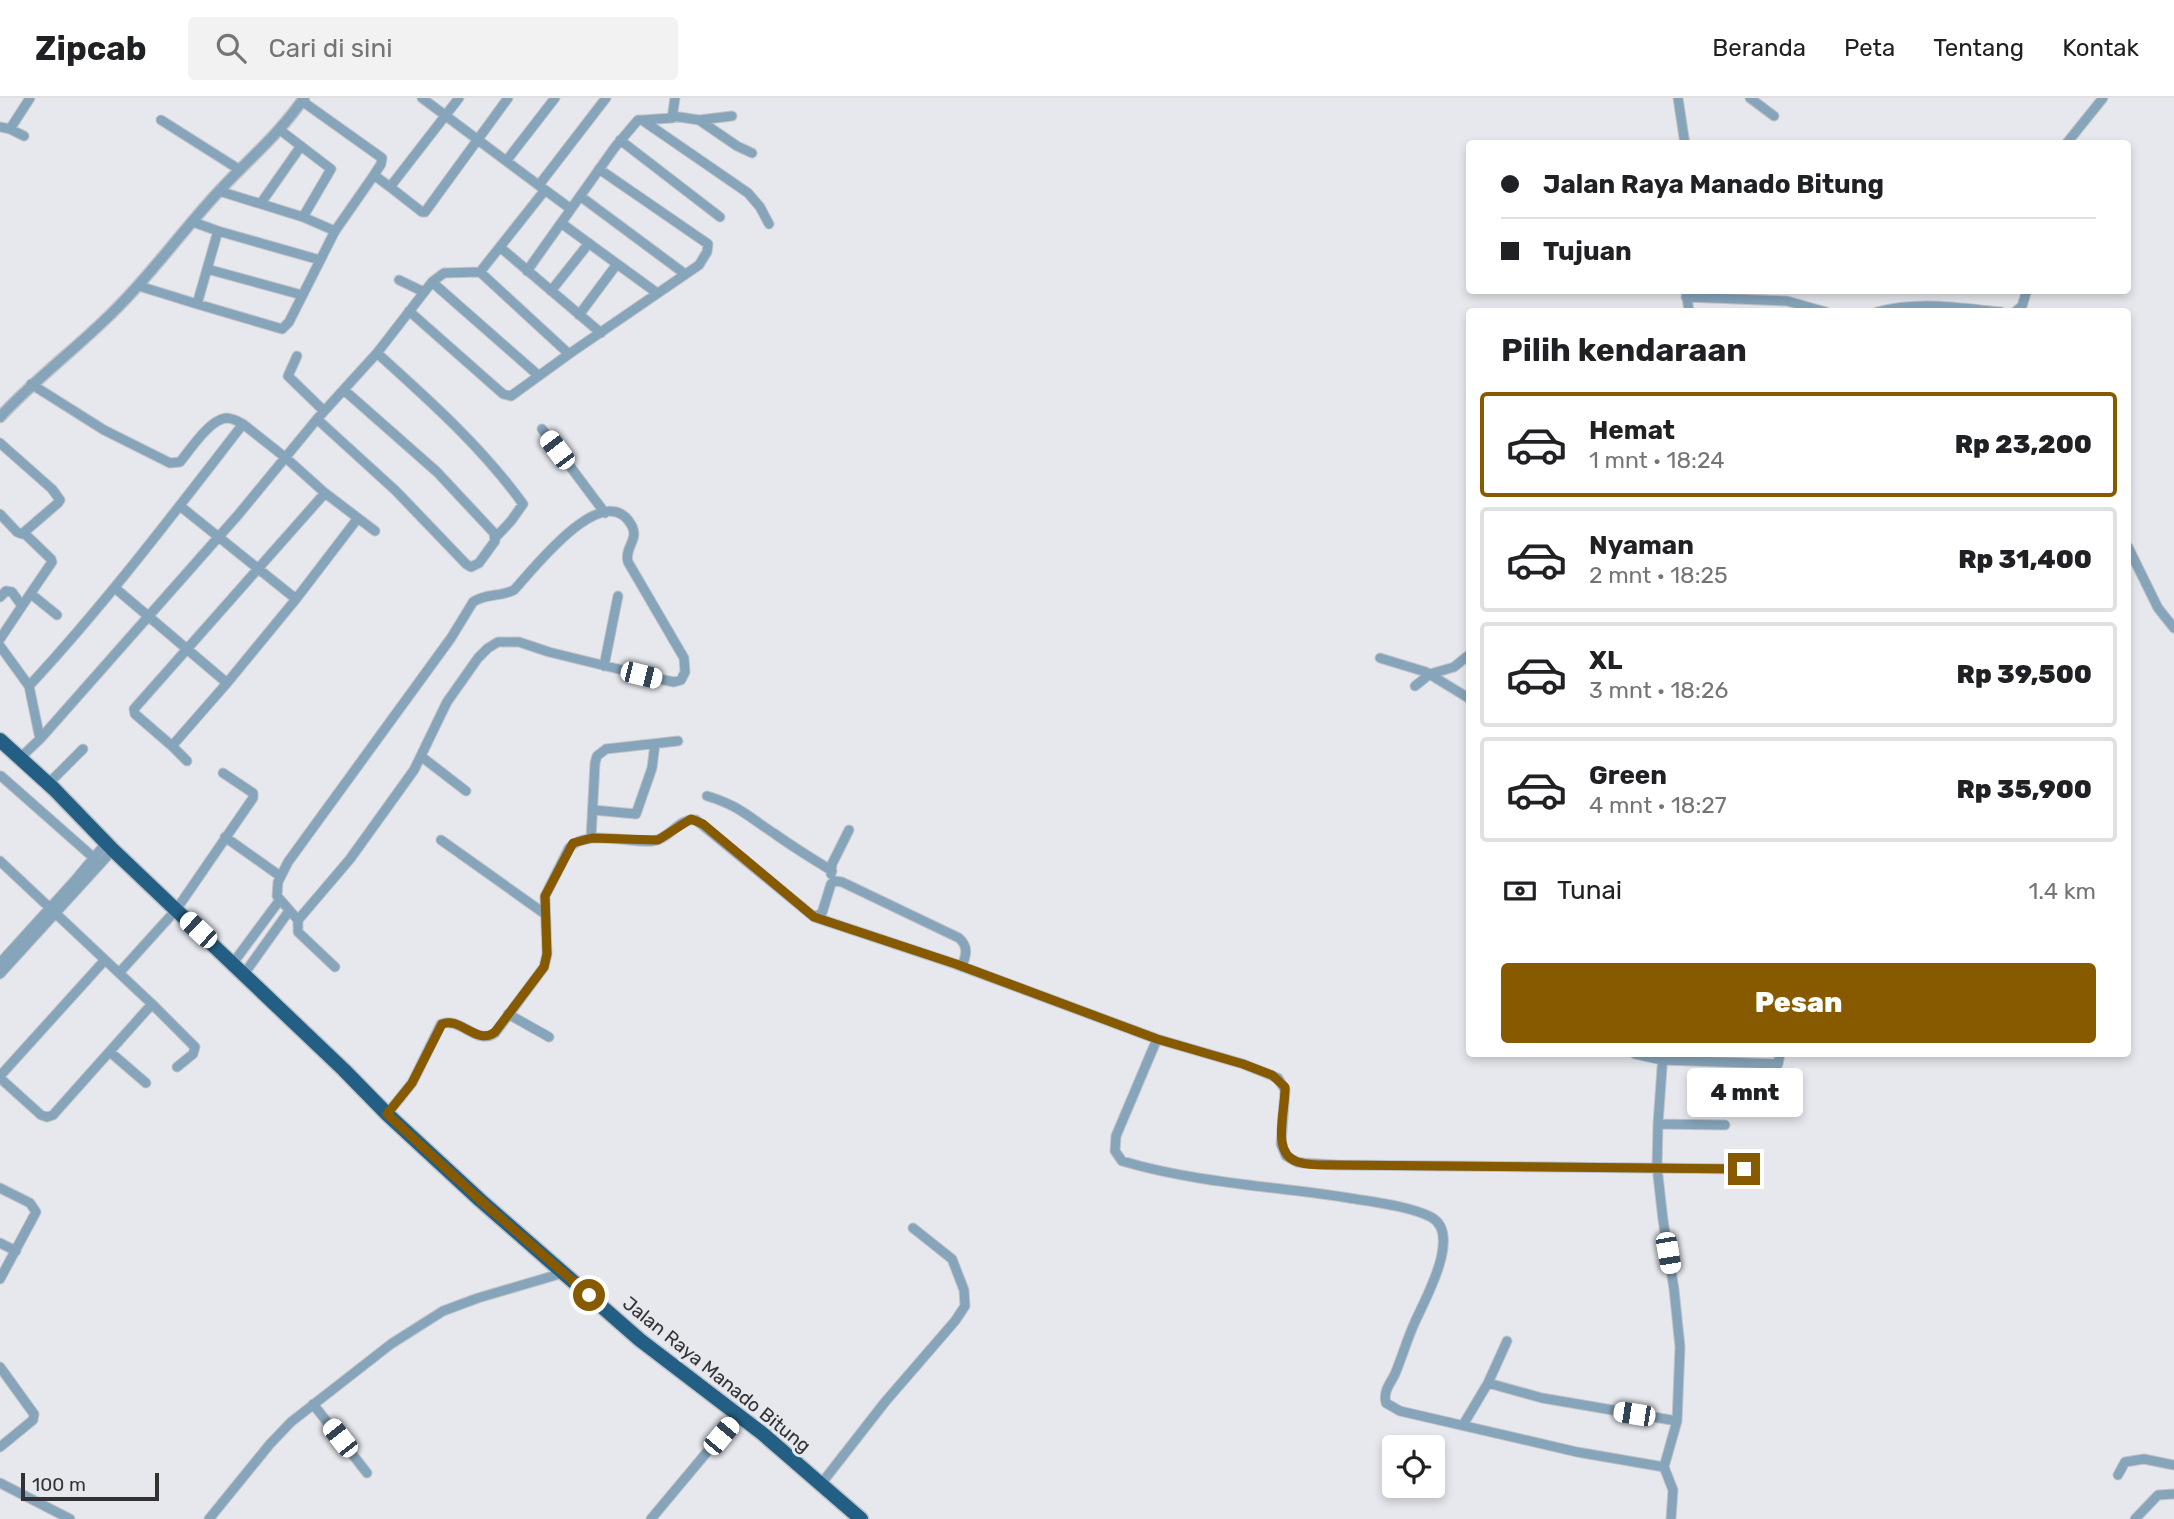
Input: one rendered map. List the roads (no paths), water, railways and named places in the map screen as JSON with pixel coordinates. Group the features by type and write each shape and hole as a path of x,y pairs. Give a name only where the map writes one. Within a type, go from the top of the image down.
{"highway":[{"name":"Jalan Raya Manado Bitung","path":"0,740 488,1208 640,1339 738,1415 861,1519"}],"street":[{"path":"10,129 30,98"},
{"path":"422,98 571,209"},
{"path":"390,187 459,98"},
{"path":"374,175 420,212 425,212 508,98"},
{"path":"507,160 555,98"},
{"path":"480,272 500,248 606,98"},
{"path":"527,271 637,120 669,120 673,116 675,98"},
{"path":"1678,98 1684,140"},
{"path":"1750,98 1773,116"},
{"path":"2069,140 2103,98"},
{"path":"0,418 31,384 94,331 139,286 219,191 280,130 303,99 382,158 382,164 335,232 289,322 282,329 139,286"},
{"path":"673,116 699,120 732,116"},
{"path":"161,120 240,170"},
{"path":"642,120 748,193 760,206 769,224"},
{"path":"699,120 752,153"},
{"path":"0,127 24,136"},
{"path":"280,130 331,169 303,217"},
{"path":"620,140 720,217"},
{"path":"261,203 301,146"},
{"path":"409,311 505,396 515,395 569,354 699,265 707,252 708,244 599,169"},
{"path":"219,191 303,217 335,232"},
{"path":"580,196 685,274"},
{"path":"192,222 320,260"},
{"path":"561,223 657,293"},
{"path":"197,304 218,231"},
{"path":"551,291 589,243"},
{"path":"500,248 601,333"},
{"path":"579,315 617,264"},
{"path":"207,269 302,296"},
{"path":"20,758 149,617 317,419 377,353 432,282 444,273 480,272 569,354"},
{"path":"399,280 424,292"},
{"path":"432,282 539,376"},
{"path":"1686,294 1774,300 1814,308"},
{"path":"1895,308 1924,305 1957,308"},
{"path":"317,419 396,491 469,566 478,563 523,504 507,482 458,428 377,353"},
{"path":"297,356 288,376 324,411"},
{"path":"31,384 104,430 170,463 180,462 204,433 223,419 228,418 243,424 375,531"},
{"path":"344,390 437,472 496,537"},
{"path":"29,686 115,588 243,424"},
{"path":"542,429 604,513"},
{"path":"0,443 52,489 60,500 24,533 19,534 0,514"},
{"path":"187,761 135,715 134,711 325,493"},
{"path":"180,506 296,599"},
{"path":"298,920 279,901 277,896 280,876 473,602 478,598 508,594 514,590 570,530 592,516 604,513 620,515 633,529 633,540 626,552 628,562 684,658 681,680 674,682 604,666 519,642 498,642 488,648 458,686 438,720 422,757 350,859 298,920 298,932 335,967"},
{"path":"172,746 296,599 358,518"},
{"path":"0,639 52,562 24,533"},
{"path":"2131,553 2158,608 2174,628"},
{"path":"115,588 227,683"},
{"path":"0,597 6,591 12,592 22,606"},
{"path":"31,594 57,615"},
{"path":"604,666 618,596"},
{"path":"0,646 29,686 40,739"},
{"path":"1415,687 1430,674 1454,667 1466,657"},
{"path":"1380,658 1430,674 1466,696"},
{"path":"592,838 597,756 606,750 678,741"},
{"path":"593,810 636,814 652,768 655,744"},
{"path":"48,784 83,749"},
{"path":"422,757 466,791"},
{"path":"119,973 176,910 253,798 254,795 223,773"},
{"path":"1,776 94,858"},
{"path":"707,796 743,810 774,834 832,871"},
{"path":"387,1114 412,1083 442,1024 451,1022 487,1037 495,1032 545,964 545,896 569,848 576,841 592,838 658,840 687,820 696,820 814,917 962,967 1157,1039 1243,1064 1278,1078 1285,1087 1281,1144 1286,1156 1297,1162 1337,1165 1744,1169"},
{"path":"814,917 822,913 830,886 832,864 849,830"},
{"path":"225,837 280,876"},
{"path":"441,840 545,914"},
{"path":"0,974 94,858 110,846"},
{"path":"0,963 52,911 110,846"},
{"path":"0,861 195,1047 192,1054 177,1068"},
{"path":"830,886 833,882 842,881 959,938 964,942 967,953 962,967"},
{"path":"239,969 279,901"},
{"path":"239,969 289,911"},
{"path":"104,961 0,1077 41,1115 49,1117 55,1114 152,1004"},
{"path":"508,1014 549,1037"},
{"path":"1157,1039 1116,1136 1115,1151 1122,1161 1213,1180 1365,1200 1417,1212 1440,1223 1444,1239 1440,1263 1384,1394 1386,1403 1400,1410 1577,1452 1664,1466"},
{"path":"110,1052 146,1083"},
{"path":"1671,1519 1673,1490 1664,1466 1677,1421 1680,1380 1678,1323 1657,1167 1662,1057 1778,1064 1779,1057"},
{"path":"1658,1124 1725,1125"},
{"path":"0,1188 30,1203 36,1212 0,1279"},
{"path":"821,1484 884,1402 956,1321 965,1306 964,1290 952,1259 912,1228"},
{"path":"0,1243 16,1251"},
{"path":"209,1519 291,1422 391,1344 443,1311 563,1273"},
{"path":"1463,1425 1488,1383 1507,1341"},
{"path":"0,1367 34,1414 33,1420 0,1447"},
{"path":"1488,1383 1542,1398 1677,1421"},
{"path":"313,1405 367,1473"},
{"path":"651,1519 738,1415"},
{"path":"2118,1475 2125,1462 2134,1459 2174,1465"},
{"path":"0,1482 70,1519"},
{"path":"2135,1519 2158,1495 2174,1494"}]}
